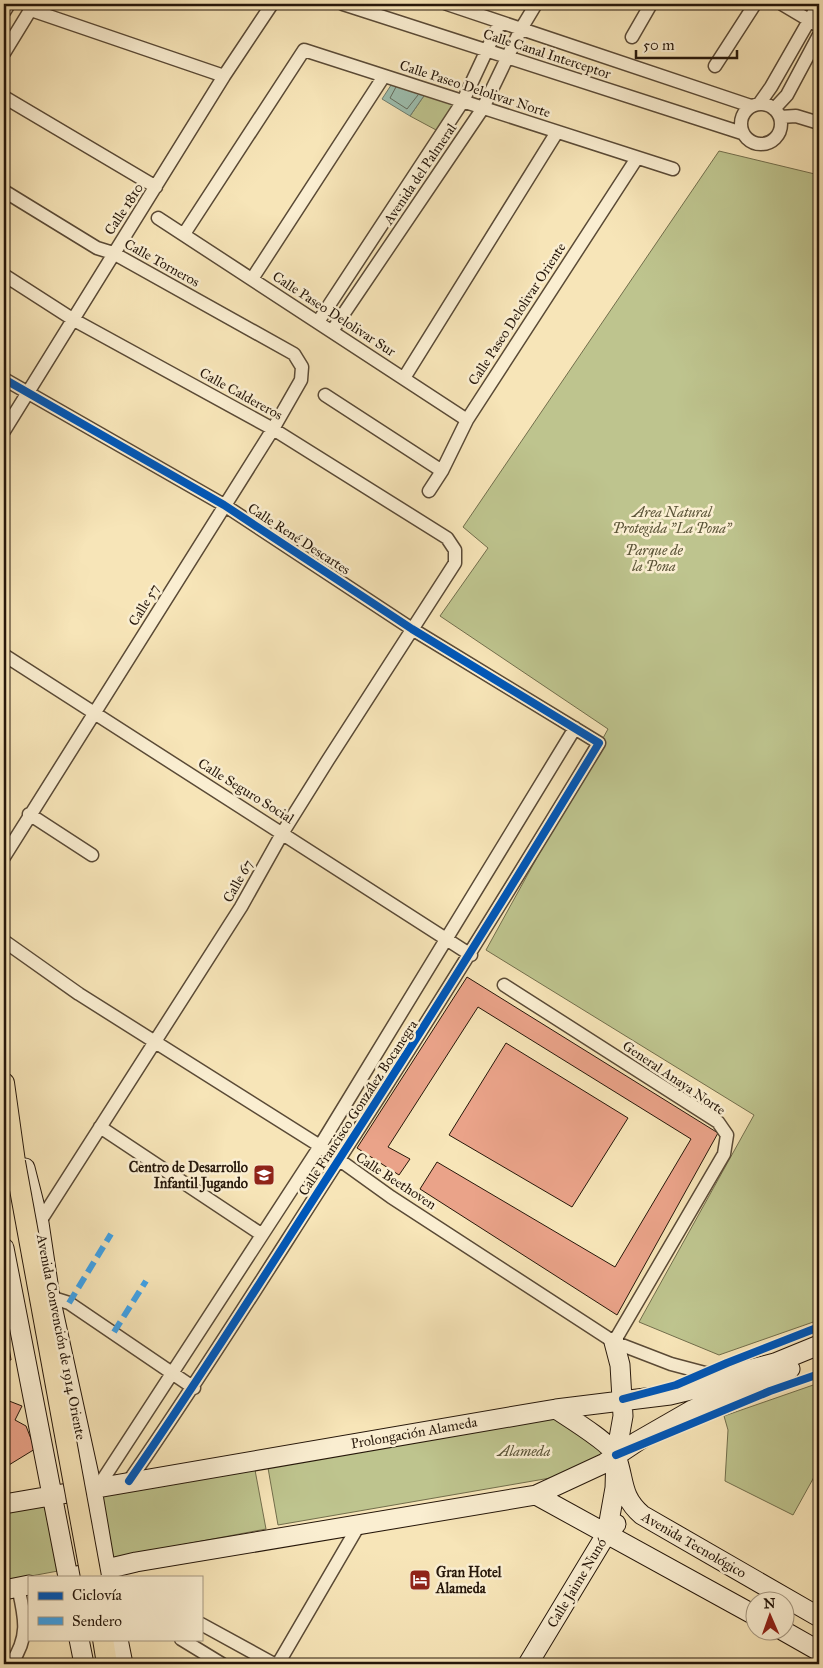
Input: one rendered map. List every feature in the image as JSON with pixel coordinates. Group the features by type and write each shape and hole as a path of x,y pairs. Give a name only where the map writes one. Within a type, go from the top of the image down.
{"main road":[{"name":"Avenida Convención de 1914 Oriente","path":"5,1091 9,1170 77,1576"},
{"name":"Avenida Convención de 1914 Oriente","path":"5,1091 39,1224 50,1297 78,1426 95,1488 101,1574"},
{"name":"Avenida Convención de 1914 Oriente","path":"9,1170 101,1574"},
{"path":"4,1248 68,1576"},
{"path":"607,1533 615,1488 616,1455 622,1421 623,1399 614,1342"},
{"name":"Prolongación Alameda","path":"4,1504 52,1494 556,1409 623,1399 670,1395 700,1388 738,1372 776,1363 819,1345"},
{"path":"82,1576 131,1570 359,1525 536,1495 591,1470 692,1410 819,1358"},
{"path":"616,1455 620,1447 630,1436 652,1422 759,1374 776,1363"},
{"path":"556,1409 608,1446 616,1455"},
{"path":"39,1427 46,1433 56,1435 69,1433 78,1426"},
{"name":"Avenida Tecnológico","path":"616,1455 622,1486 634,1507 648,1520 819,1617"},
{"path":"536,1495 746,1610"},
{"name":"Calle Jaime Nunó","path":"528,1664 607,1533 634,1507"},
{"path":"796,1638 819,1651"},
{"path":"83,1640 84,1664"},
{"path":"83,1640 94,1664"},
{"path":"103,1640 107,1664"},
{"path":"118,1640 123,1664"}],"street":[{"path":"4,12 9,4"},
{"name":"Calle 1810","path":"4,431 224,76 272,4"},
{"name":"Calle Canal Interceptor","path":"343,4 742,133"},
{"name":"Calle Canal Interceptor","path":"447,4 755,105"},
{"name":"Avenida del Palmeral","path":"332,331 483,108 521,29 536,4"},
{"path":"632,37 651,4"},
{"path":"715,66 755,4"},
{"path":"782,4 814,23"},
{"path":"818,5 814,23 771,87 755,105 742,114 740,120 742,133 752,143 758,144 772,141 780,130 777,113 819,35"},
{"path":"4,53 33,7 224,76"},
{"name":"Avenida del Palmeral","path":"318,322 462,101 500,22"},
{"name":"Calle Paseo Delolivar Norte","path":"184,234 304,50 674,169"},
{"path":"252,279 384,76"},
{"path":"4,97 156,187"},
{"path":"755,105 766,104 777,113 819,123"},
{"path":"404,378 557,132"},
{"name":"Calle Paseo Delolivar Oriente","path":"430,491 467,420 637,158"},
{"name":"Calle Torneros","path":"4,191 97,248 114,253 294,354 302,366"},
{"name":"Calle Paseo Delolivar Sur","path":"158,218 467,420"},
{"name":"Calle Caldereros","path":"4,275 74,320 273,429 447,538 455,550"},
{"name":"Calle 57","path":"4,857 273,429 301,380 302,366"},
{"name":"Calle René Descartes","path":"4,379 28,395 224,506 412,629 599,743"},
{"path":"325,395 442,471"},
{"name":"Calle 67","path":"39,1224 241,907 283,832 455,563 455,550"},
{"name":"Calle Seguro Social","path":"4,655 94,714 283,832 471,955"},
{"name":"Calle Francisco González Bocanegra","path":"95,1488 320,1146 575,728"},
{"name":"Calle Francisco González Bocanegra","path":"128,1481 194,1388 338,1160 471,955 599,743"},
{"path":"30,814 92,855"},
{"name":"Calle Beethoven","path":"4,941 79,994 320,1146 338,1160 614,1342 672,1364 705,1373 717,1375 738,1372"},
{"name":"General Anaya Norte","path":"504,985 718,1122 727,1135 724,1154 614,1342"},
{"path":"100,1127 261,1234"},
{"path":"50,1297 69,1303 194,1388"},
{"path":"278,1664 359,1525"},
{"path":"11,1664 20,1651 25,1633 17,1587"},
{"path":"202,1625 274,1664"},
{"path":"183,1640 222,1664"}],"green space":[{"path":"428,90 460,101 438,131 410,116"},
{"name":"Parque de la Pona","path":"719,151 819,175 819,1320 719,1355 639,1322 754,1115 486,950 608,729 440,616 488,548 463,527"},
{"path":"819,1383 819,1468 793,1515 725,1481 728,1430 724,1416"},
{"name":"Alameda","path":"572,1409 582,1414 602,1438 602,1456 556,1477 278,1525 268,1468"},
{"path":"255,1470 266,1529 111,1558 100,1496"},
{"path":"44,1504 58,1571 4,1581 4,1511"}],"water":[{"path":"395,79 428,90 410,116 382,99"}],"building":[{"path":"467,977 718,1133 617,1315 420,1189 437,1162 615,1267 691,1139 478,1007 388,1147 410,1159 399,1175 357,1148"},
{"path":"506,1043 628,1118 572,1207 449,1135"},
{"path":"4,1313 11,1360 4,1360"},
{"path":"4,1399 22,1406 15,1420 26,1426 35,1449 4,1468"}],"marked path":[{"path":"69,1303 111,1234"},
{"path":"114,1332 146,1281"}],"cycle path":[{"path":"4,379 224,505 412,629 599,743 470,953 371,1109 209,1362 129,1481"},
{"path":"623,1399 676,1385 819,1327"},
{"path":"616,1455 770,1391 819,1374"}],"place":[{"name":"Centro de Desarrollo Infantil Jugando","path":"264,1175"},
{"name":"Gran Hotel Alameda","path":"420,1580"}],"park label":[{"name":"Area Natural Protegida \"La Pona\"","path":"672,520"}]}
